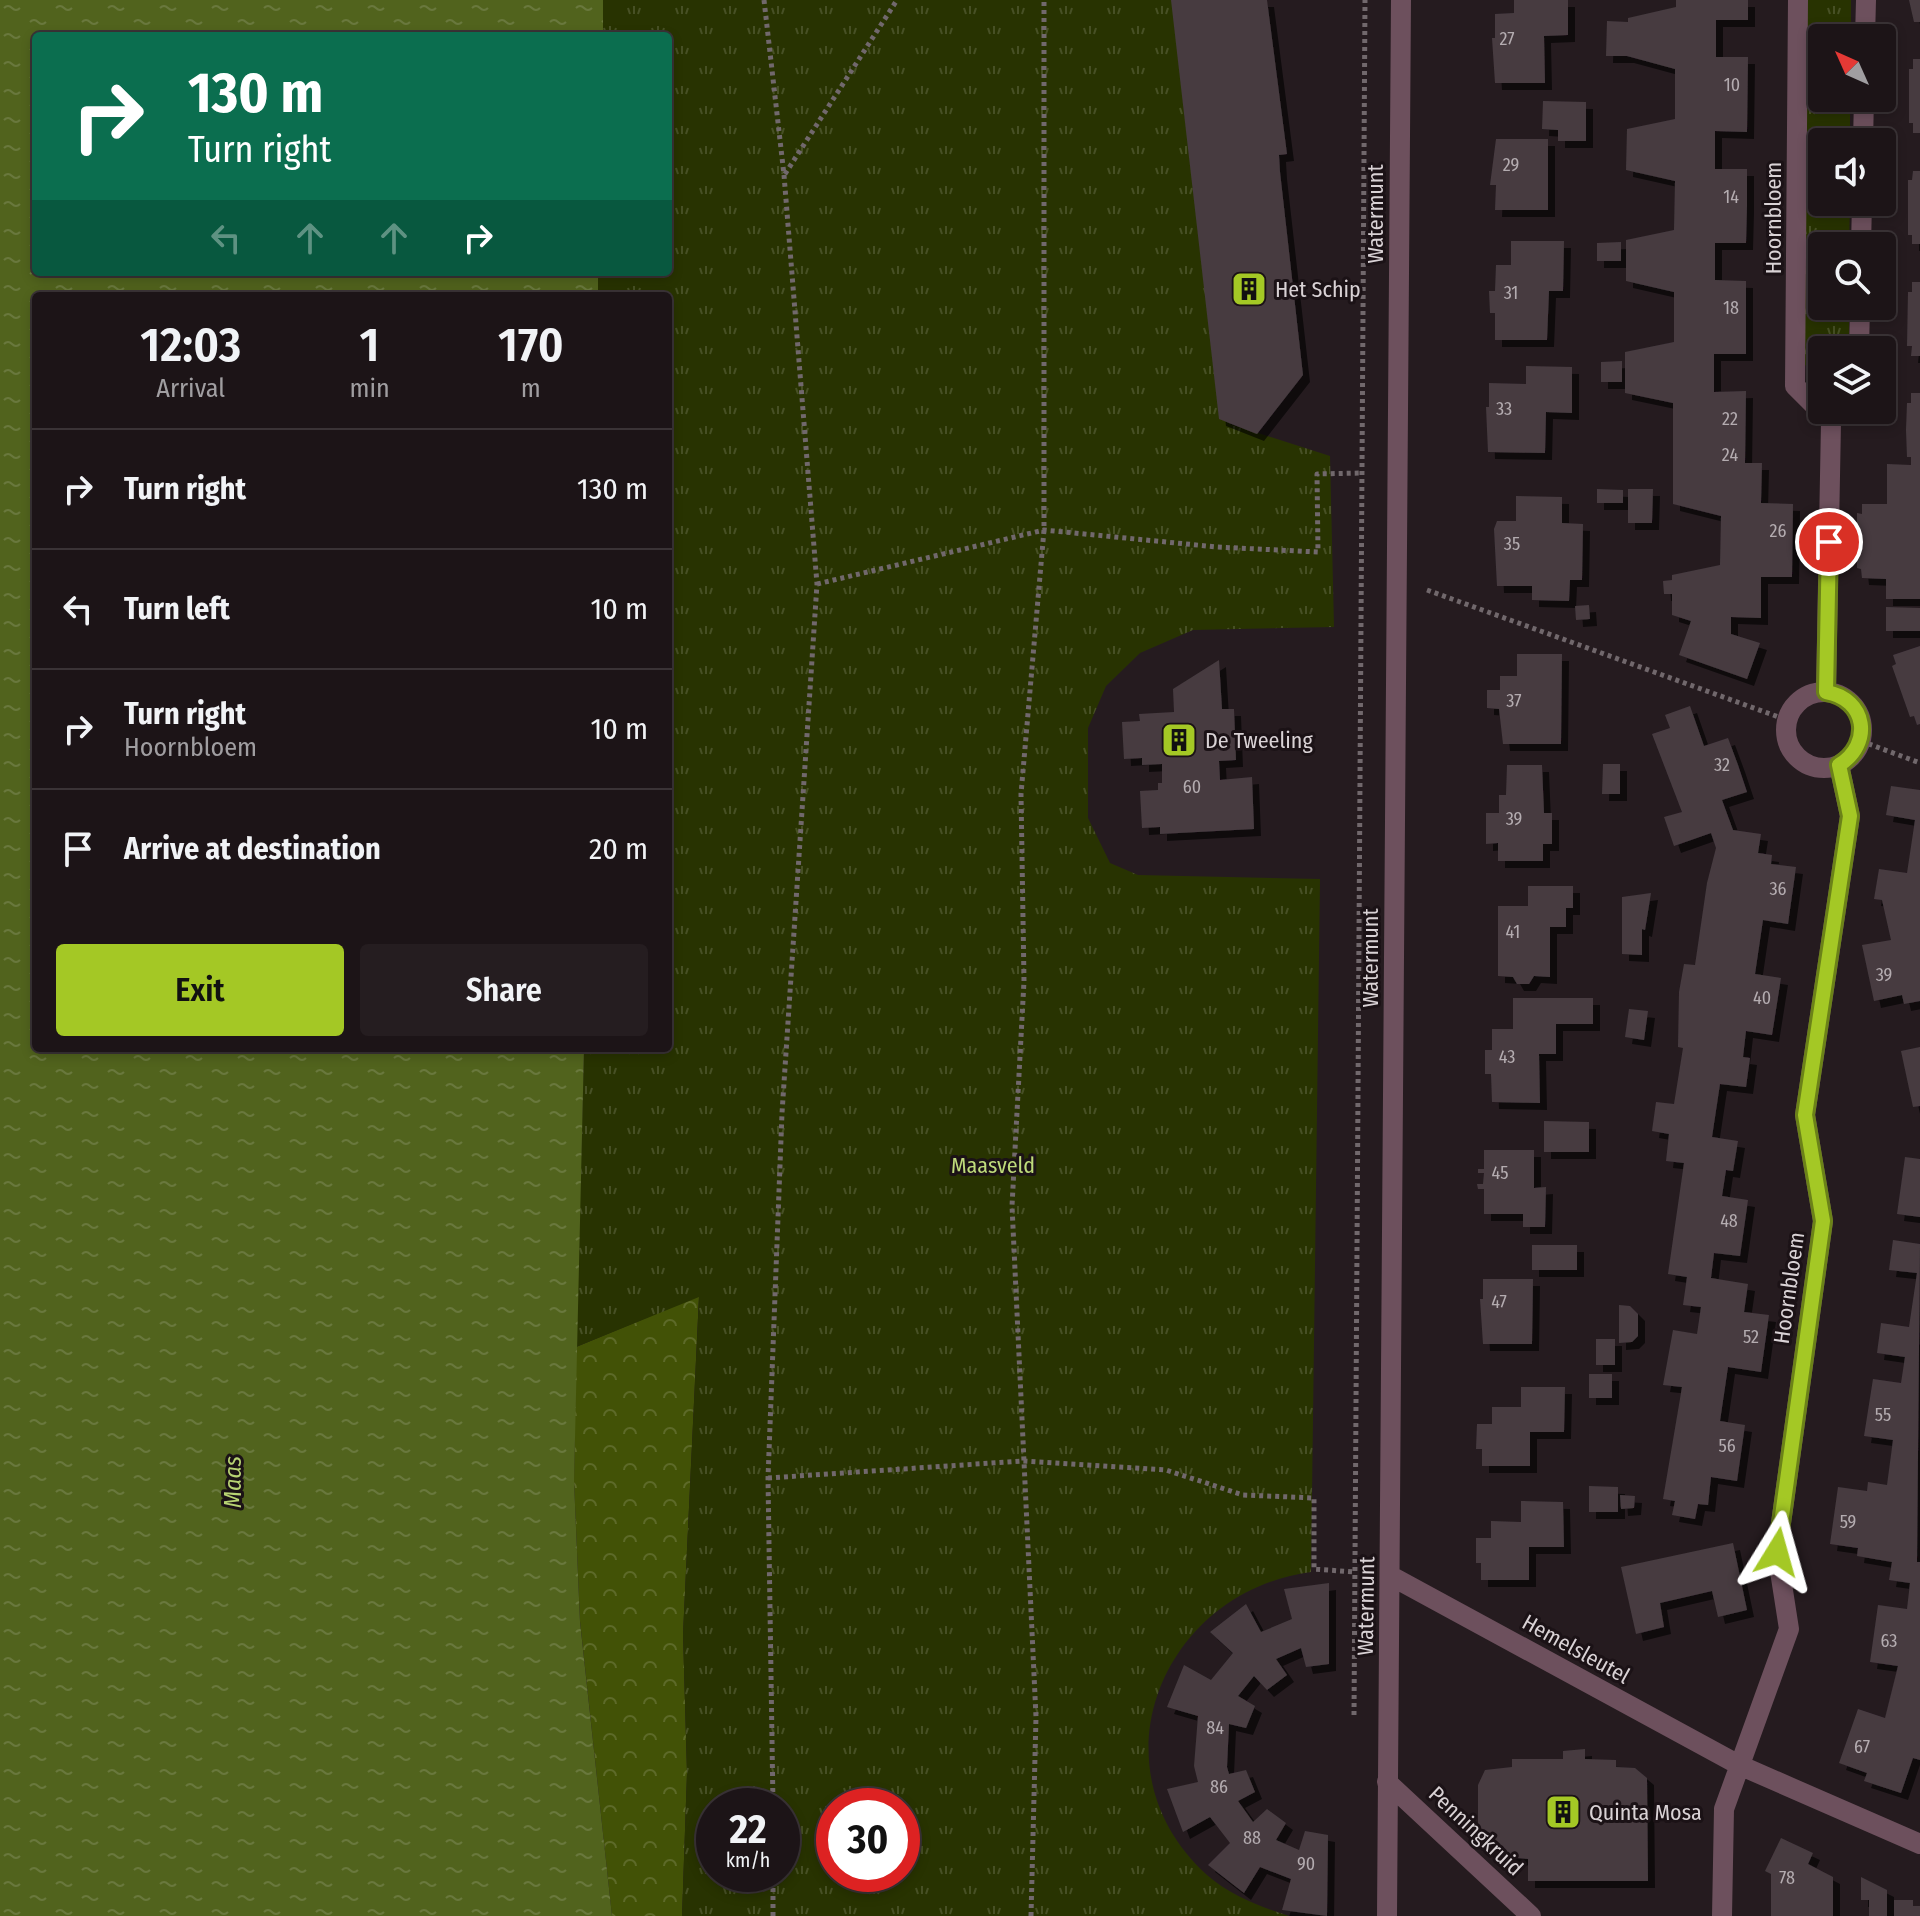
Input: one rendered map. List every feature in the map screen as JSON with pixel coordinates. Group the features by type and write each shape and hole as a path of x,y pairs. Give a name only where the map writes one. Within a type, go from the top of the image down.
{"street":[{"name":"Watermunt","path":"1387,1916 1401,0"},
{"name":"Hoornbloem","path":"1798,0 1795,386 1808,396"},
{"path":"1865,24 1866,0"},
{"name":"Hoornbloem","path":"1826,692 1835,424"},
{"path":"1826,692 1838,694 1856,708 1861,718 1861,741 1848,759 1839,765 1815,767 1794,754 1788,744 1787,720 1802,699 1826,692"},
{"name":"Hoornbloem","path":"1739,1765 1789,1629 1777,1552 1823,1221 1805,1115 1850,816 1839,765"},
{"name":"Hemelsleutel","path":"1391,1576 1739,1765 1920,1844"},
{"path":"1722,1916 1724,1809 1739,1765"},
{"name":"Penningkruid","path":"1387,1782 1531,1916"}],"path":[{"path":"764,0 784,175 817,584 782,1113 768,1478 773,1788"},
{"path":"784,175 897,0"},
{"path":"1031,1916 1036,1717 1012,1206 1024,981 1021,794 1044,530 1044,0"},
{"path":"1354,1728 1365,0"},
{"path":"817,584 1044,530 1217,547 1318,552 1317,474 1362,473"},
{"path":"1362,573 1397,579 1787,720"},
{"path":"1861,741 1920,763"},
{"path":"768,1478 1022,1461 1166,1470 1243,1495 1314,1498 1314,1569 1354,1572"},
{"path":"773,1892 773,1916"}],"green space":[{"name":"Maasveld","path":"603,0 1176,0 1230,424 1330,456 1334,627 1193,630 1140,653 1106,686 1088,728 1088,818 1110,863 1138,875 1320,879 1311,1572 1259,1586 1215,1613 1181,1649 1159,1691 1149,1738 1153,1786 1172,1832 1216,1882 1246,1900 1289,1916 682,1916 687,1773 683,1634 699,1297 576,1347 584,1052 672,1052 672,292 598,292 598,276 672,276 672,32 603,32"},
{"path":"1806,0 1851,0 1851,24 1808,24 1808,112 1850,112 1850,128 1808,128 1808,216 1850,216 1849,232 1808,232 1808,320 1849,320 1849,336 1808,336 1808,369 1804,363"},
{"path":"699,1296 683,1634 687,1773 682,1916 612,1916 580,1621 574,1481 576,1347"}],"water":[{"name":"Maas","path":"0,0 603,0 603,32 32,32 32,276 598,276 598,292 32,292 32,1052 584,1052 574,1481 580,1622 612,1916 0,1916"}],"building":[{"name":"Het Schip","path":"1171,0 1267,0 1287,154 1279,155 1280,172 1303,375 1257,434 1219,419"},
{"path":"1514,0 1568,0 1568,35 1544,36 1545,83 1495,83 1492,38 1495,38 1495,14 1514,13"},
{"path":"1676,0 1748,0 1748,20 1716,20 1716,57 1748,57 1747,132 1715,131 1715,169 1747,169 1746,243 1715,243 1715,280 1746,281 1746,354 1714,354 1714,392 1746,391 1745,463 1762,463 1761,503 1793,504 1792,577 1761,577 1761,618 1731,617 1731,634 1760,643 1747,679 1679,655 1691,621 1672,615 1672,594 1664,594 1663,581 1672,580 1672,575 1720,565 1721,516 1673,504 1673,403 1625,393 1625,352 1674,342 1674,292 1626,281 1626,240 1674,230 1675,181 1626,170 1627,129 1675,119 1675,69 1627,56 1606,56 1607,21 1628,22 1628,18 1676,7"},
{"path":"1909,0 1920,0 1920,22 1914,22"},
{"path":"1913,59 1920,59 1920,133 1913,133 1913,123 1909,123 1909,69 1913,69"},
{"path":"1543,101 1586,102 1586,141 1558,141 1558,130 1542,129"},
{"path":"1496,139 1548,139 1548,210 1495,210 1496,185 1490,185"},
{"path":"1913,171 1920,171 1920,244 1912,244 1912,235 1908,235 1908,180 1912,180"},
{"path":"1511,241 1564,241 1563,291 1549,291 1547,340 1495,340 1495,313 1490,313 1489,291 1495,291 1496,265 1511,265"},
{"path":"1621,242 1621,261 1597,261 1597,243"},
{"path":"1912,282 1920,282 1920,356 1911,356 1912,346 1907,346 1908,292 1912,292"},
{"path":"1622,361 1622,382 1601,382 1601,362"},
{"path":"1526,366 1572,367 1572,413 1546,412 1545,453 1488,452 1486,407 1489,407 1489,383 1526,384"},
{"path":"1911,393 1920,393 1920,599 1886,599 1886,579 1862,578 1861,569 1857,568 1857,513 1862,514 1862,504 1887,504 1887,464 1911,465 1911,457 1907,457 1906,430 1907,403 1911,403"},
{"path":"1597,489 1623,490 1623,503 1597,503"},
{"path":"1628,489 1653,489 1652,523 1628,523"},
{"path":"1516,496 1562,497 1562,523 1583,524 1582,580 1570,580 1569,601 1532,600 1532,586 1497,586 1494,529 1497,521 1516,521"},
{"path":"1589,605 1590,619 1576,620 1575,606"},
{"path":"1886,607 1920,608 1920,631 1886,631"},
{"path":"1920,646 1920,724 1917,725 1914,716 1910,717 1892,666 1896,664 1893,655"},
{"path":"1517,654 1562,654 1561,744 1503,744 1499,709 1487,708 1487,690 1500,690 1500,676 1517,676"},
{"name":"De Tweeling","path":"1219,660 1222,709 1234,709 1236,760 1219,761 1220,780 1252,777 1254,829 1160,834 1160,827 1142,828 1140,791 1158,790 1158,783 1162,783 1162,764 1142,765 1142,758 1124,759 1122,722 1140,721 1139,714 1174,712 1173,689"},
{"path":"1690,706 1704,746 1728,738 1738,765 1747,792 1722,800 1733,830 1761,834 1758,853 1772,855 1771,864 1796,867 1788,924 1763,920 1755,974 1781,978 1772,1035 1746,1031 1743,1057 1750,1058 1746,1087 1720,1084 1712,1137 1738,1141 1733,1171 1726,1170 1722,1196 1748,1200 1740,1256 1714,1253 1711,1278 1748,1284 1744,1312 1769,1315 1761,1372 1728,1367 1720,1421 1745,1425 1737,1481 1711,1477 1708,1505 1698,1504 1695,1519 1672,1515 1675,1501 1663,1499 1682,1387 1663,1385 1673,1330 1697,1334 1701,1307 1683,1305 1687,1277 1668,1274 1684,1163 1666,1161 1669,1134 1652,1131 1656,1102 1674,1104 1683,1048 1678,1047 1679,992 1684,964 1695,965 1707,883 1716,848 1711,833 1674,846 1664,817 1682,812 1652,734 1670,728 1665,715"},
{"path":"1603,764 1620,764 1620,794 1602,794"},
{"path":"1507,765 1542,765 1544,813 1552,813 1552,844 1543,844 1543,861 1498,861 1498,843 1486,844 1486,813 1499,813 1499,795 1506,795"},
{"path":"1891,786 1920,790 1920,1001 1904,1004 1902,995 1874,1001 1862,945 1891,940 1882,900 1874,899 1879,869 1907,873 1915,820 1886,815"},
{"path":"1528,886 1573,886 1573,908 1566,908 1566,927 1550,927 1550,977 1534,976 1529,984 1517,984 1513,977 1498,976 1498,906 1528,906"},
{"path":"1651,893 1645,930 1642,929 1642,955 1622,954 1622,897"},
{"path":"1513,998 1593,998 1593,1024 1556,1024 1556,1054 1539,1054 1540,1103 1492,1102 1491,1074 1485,1074 1485,1050 1492,1050 1492,1029 1513,1029"},
{"path":"1629,1009 1648,1011 1644,1040 1625,1037"},
{"path":"1920,1047 1920,1106 1913,1107 1901,1051"},
{"path":"1544,1121 1589,1122 1589,1152 1544,1152"},
{"path":"1484,1150 1534,1150 1534,1188 1546,1187 1545,1227 1523,1227 1523,1214 1484,1214 1484,1189 1478,1189 1477,1184 1483,1184 1484,1173 1478,1173 1478,1169 1484,1169"},
{"path":"1905,1157 1920,1159 1920,1217 1897,1214"},
{"path":"1893,1240 1920,1244 1917,1562 1920,1562 1920,1760 1913,1758 1901,1793 1864,1781 1867,1773 1839,1763 1858,1709 1885,1718 1898,1666 1870,1662 1878,1605 1907,1609 1910,1583 1889,1580 1892,1562 1857,1556 1858,1548 1830,1544 1838,1487 1867,1491 1868,1482 1887,1485 1893,1440 1864,1436 1873,1379 1901,1383 1905,1357 1877,1353 1881,1323 1909,1327 1917,1273 1889,1270"},
{"path":"1532,1245 1577,1245 1577,1270 1532,1270"},
{"path":"1483,1279 1533,1279 1532,1344 1483,1344 1480,1299 1483,1299"},
{"path":"1619,1305 1630,1306 1638,1314 1638,1336 1632,1342 1619,1343"},
{"path":"1596,1339 1615,1339 1615,1365 1596,1365"},
{"path":"1589,1374 1612,1374 1612,1398 1589,1398"},
{"path":"1521,1387 1565,1387 1564,1432 1530,1432 1530,1466 1482,1466 1482,1449 1476,1449 1477,1424 1492,1424 1492,1407 1521,1407"},
{"path":"1589,1486 1618,1487 1618,1512 1589,1512"},
{"path":"1620,1495 1635,1496 1634,1508 1621,1509"},
{"path":"1521,1501 1563,1502 1564,1547 1529,1547 1529,1580 1481,1580 1481,1563 1476,1563 1476,1538 1491,1538 1491,1521 1521,1522"},
{"path":"1733,1543 1747,1610 1718,1617 1712,1591 1660,1603 1664,1627 1636,1634 1621,1567"},
{"path":"1329,1583 1329,1664 1306,1667 1301,1648 1276,1659 1287,1675 1267,1690 1254,1676 1238,1696 1255,1706 1246,1728 1229,1724 1227,1767 1229,1774 1246,1770 1255,1792 1238,1801 1253,1822 1267,1809 1286,1823 1276,1840 1299,1850 1305,1831 1328,1835 1327,1916 1282,1910 1291,1879 1260,1867 1244,1893 1208,1865 1230,1843 1210,1817 1183,1832 1167,1789 1198,1782 1194,1766 1198,1716 1167,1707 1184,1665 1211,1680 1233,1653 1210,1632 1246,1604 1261,1632 1292,1619 1284,1589"},
{"name":"Quinta Mosa","path":"1585,1749 1585,1759 1616,1760 1616,1767 1635,1768 1647,1778 1648,1881 1528,1881 1528,1859 1505,1857 1497,1849 1494,1838 1478,1838 1478,1785 1485,1770 1512,1767 1512,1759 1563,1759 1563,1751"},
{"path":"1781,1838 1813,1853 1808,1864 1833,1877 1833,1916 1771,1916 1771,1874 1765,1871"},
{"path":"1861,1877 1887,1890 1887,1916 1869,1916 1869,1900 1861,1900"},
{"path":"1894,1900 1913,1900 1913,1906 1920,1906 1920,1916 1894,1916"}],"place":[{"name":"Het Schip","path":"1249,289"},
{"name":"De Tweeling","path":"1179,740"},
{"name":"Quinta Mosa","path":"1563,1812"}],"route":[{"path":"1777,1552 1823,1221 1805,1115 1850,816 1839,765 1856,751 1862,730 1856,708 1838,694 1826,692 1829,542"}]}
